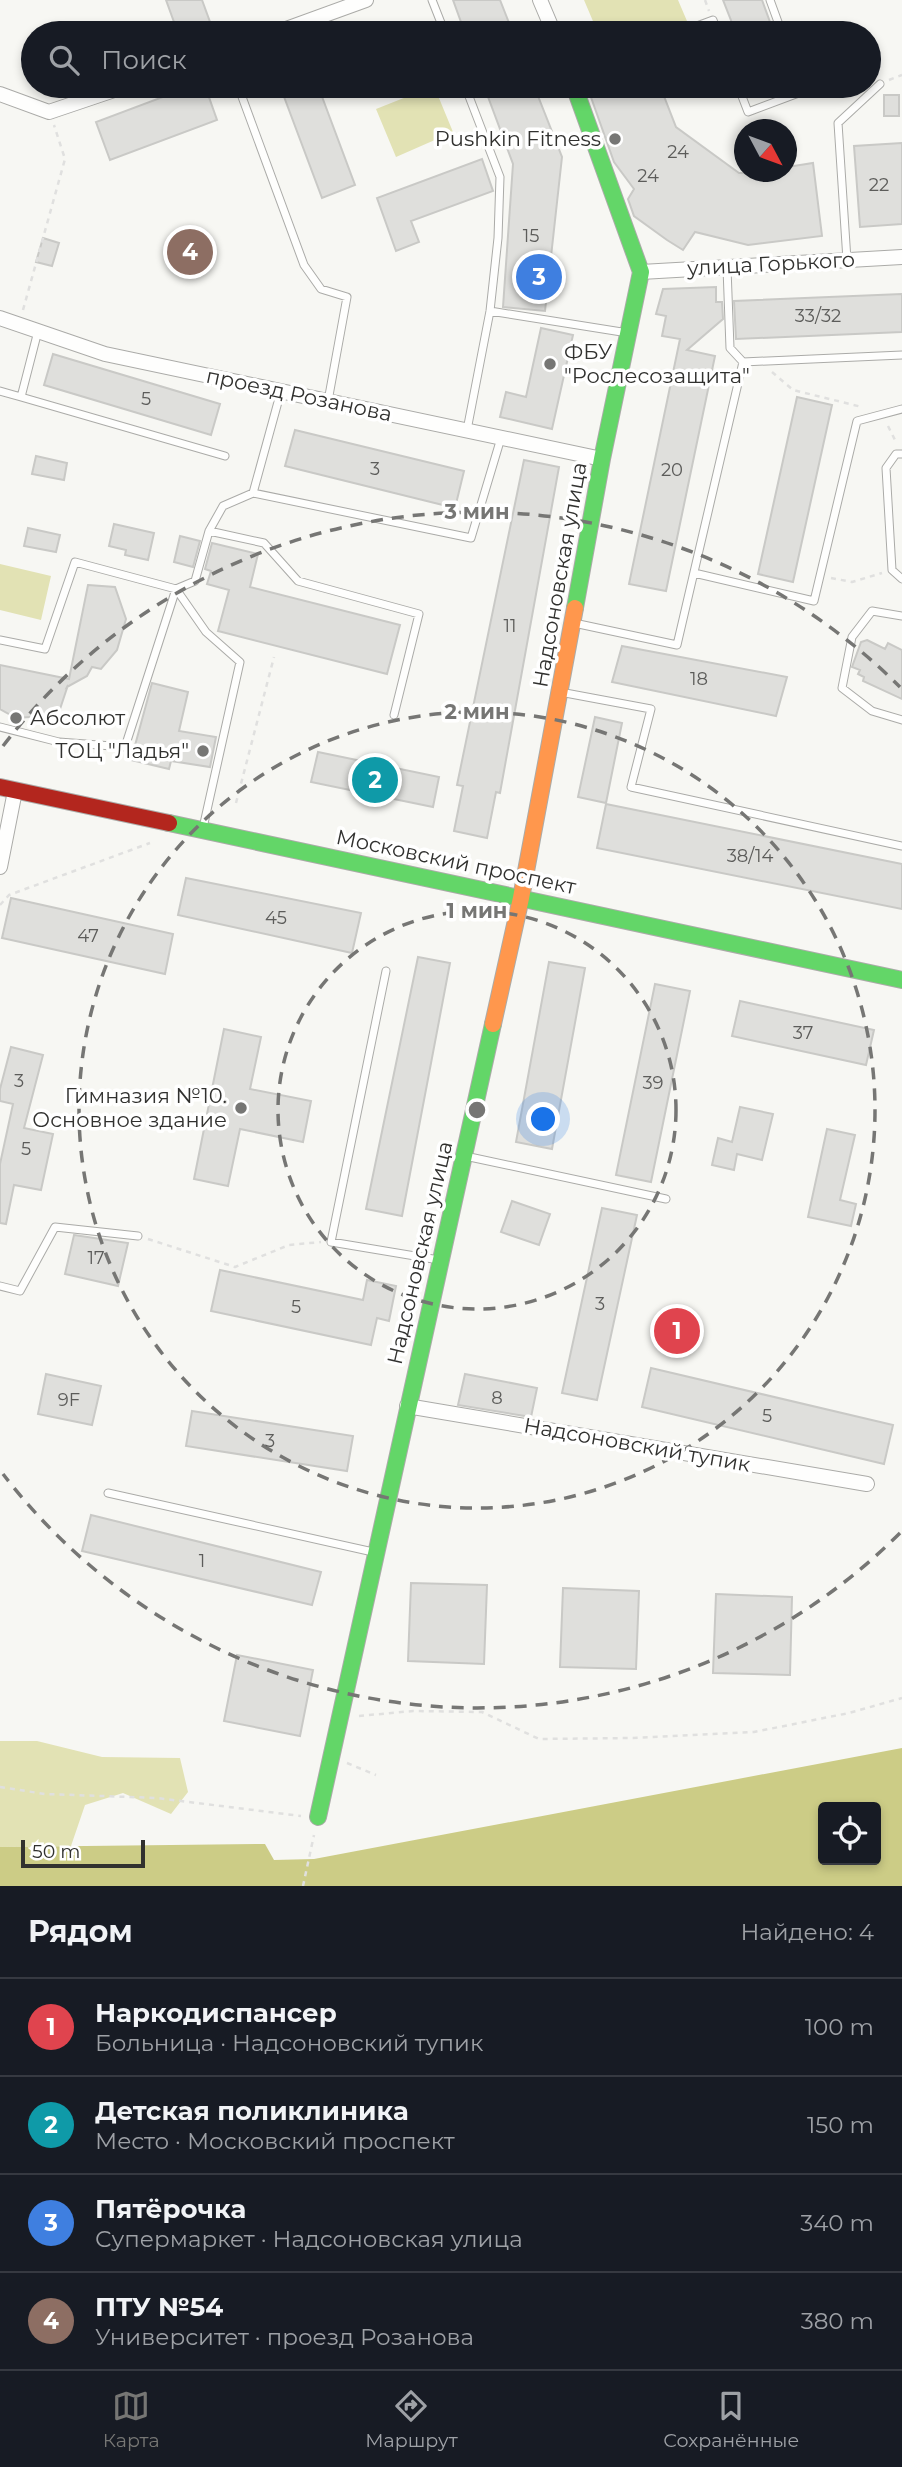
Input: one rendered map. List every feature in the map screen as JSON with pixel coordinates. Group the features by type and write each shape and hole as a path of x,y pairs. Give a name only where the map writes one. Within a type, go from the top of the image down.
{"street":[{"path":"308,21 366,0"},
{"path":"540,0 549,21"},
{"path":"0,94 49,112 90,98"},
{"path":"578,98 641,272"},
{"name":"улица Горького","path":"641,272 902,257"},
{"name":"Надсоновская улица","path":"318,1817 407,1406 522,898 603,459 641,272"},
{"name":"проезд Розанова","path":"0,318 105,354 603,459"},
{"path":"0,867 8,789"},
{"name":"Московский проспект","path":"8,789 902,980"},
{"name":"Надсоновский тупик","path":"407,1406 867,1484"}],"lane":[{"path":"432,0 440,21"},
{"path":"770,0 778,21"},
{"path":"242,98 304,265 321,289 347,297 328,401"},
{"path":"467,430 490,311 498,238 500,177 470,98"},
{"path":"743,98 748,112 787,98"},
{"path":"847,260 838,123 865,98"},
{"path":"727,267 730,348 743,362"},
{"path":"490,311 628,333"},
{"path":"21,397 38,330"},
{"path":"743,362 902,355"},
{"path":"572,623 677,645 743,362"},
{"path":"0,391 225,456"},
{"path":"253,493 281,391"},
{"path":"694,573 814,601 857,421 902,409"},
{"path":"0,640 45,649 75,562 176,589 195,582 209,531 223,506 253,493 471,538 501,437"},
{"path":"899,454 886,468 892,570 902,579"},
{"path":"209,531 264,543 298,581 419,614 394,715"},
{"path":"0,727 59,743 125,747 176,589"},
{"path":"176,589 206,632 240,662 202,829"},
{"path":"902,616 872,611 852,637 842,688 872,711 902,720"},
{"path":"559,692 651,709 631,788 902,846"},
{"path":"386,971 331,1242 440,1260"},
{"path":"464,1156 666,1199"},
{"path":"0,1286 20,1291 55,1227 138,1236"},
{"path":"108,1493 377,1553"}],"path":[{"path":"19,324 65,159 49,112"},
{"path":"759,361 793,390 854,404 882,414 899,454"},
{"path":"819,576 852,582 892,570"},
{"path":"236,803 274,657"},
{"path":"0,905 9,895 150,843"},
{"path":"138,1236 235,1267 289,1245 331,1242"},
{"path":"358,1716 413,1712 482,1712 540,1739 633,1738 754,1732 849,1713 902,1698"},
{"path":"347,1763 376,1775"},
{"path":"0,1787 45,1794 157,1798 246,1811 318,1817 303,1886"}],"green space":[{"path":"584,0 678,0 687,21 593,21"},
{"path":"404,98 439,98 453,132 396,157 376,109"},
{"path":"0,564 51,576 41,620 0,610"},
{"path":"0,1741 37,1741 102,1757 180,1758 188,1792 171,1814 123,1793 85,1805 71,1846 0,1847"}],"shaded area":[{"path":"902,1748 902,1886 0,1886 0,1847 265,1844 274,1860 314,1859"}],"building":[{"path":"166,0 202,0 210,21 174,21"},
{"path":"453,0 500,0 508,21 461,21"},
{"path":"723,0 762,0 770,21 731,21"},
{"path":"884,95 899,95 899,116 884,116"},
{"path":"160,98 209,98 217,120 110,160 96,122"},
{"path":"284,98 322,98 355,185 322,198"},
{"path":"488,98 539,98 562,157 545,311 503,307 513,164"},
{"path":"591,98 665,98 676,127 734,169 734,182 797,182 797,165 813,163 822,236 748,245 695,232 683,250 634,216 628,199 634,189 614,162"},
{"path":"902,143 902,224 860,227 854,146"},
{"path":"482,159 493,191 411,221 419,242 396,251 377,198"},
{"path":"43,238 59,243 52,266 36,262"},
{"path":"716,287 716,302 722,302 723,319 687,350 715,356 666,591 629,584 680,339 662,336 666,316 656,314 663,289"},
{"path":"902,294 902,332 736,339 734,301"},
{"name":"ФБУ \"Рослесозащита\"","path":"541,328 573,335 552,429 500,417 506,392 526,397"},
{"path":"53,354 220,404 211,435 44,385"},
{"path":"797,397 832,405 793,582 758,574"},
{"path":"295,430 464,471 455,508 285,466"},
{"path":"36,456 67,463 64,480 32,474"},
{"path":"524,460 559,467 500,793 496,792 487,838 454,831 463,786 457,785"},
{"path":"114,524 154,533 148,560 125,555 126,550 109,546"},
{"path":"28,528 60,535 56,552 24,546"},
{"path":"180,536 200,541 193,567 174,562"},
{"path":"212,543 258,554 250,587 400,625 387,674 218,631 229,590 207,584 211,571 205,569"},
{"path":"88,585 115,587 126,619 117,650 101,669 92,667 87,676 67,687 58,715 16,718 0,709 0,665 69,679"},
{"path":"867,640 885,649 888,643 902,650 902,699 863,681 864,677 858,674 860,670 852,667 861,642"},
{"path":"622,646 787,677 776,716 612,682"},
{"path":"152,683 188,692 179,731 216,737 210,767 171,761 169,769 131,760"},
{"path":"595,717 622,723 606,803 578,797"},
{"path":"318,752 439,777 433,807 311,782"},
{"path":"606,804 902,864 902,909 597,848"},
{"path":"186,878 361,913 352,953 178,915"},
{"path":"11,898 173,934 165,974 2,938"},
{"path":"418,957 450,963 402,1216 366,1209"},
{"path":"549,962 585,968 552,1149 516,1142"},
{"path":"655,984 690,991 651,1182 616,1175"},
{"path":"740,1001 874,1030 866,1065 732,1036"},
{"path":"224,1029 261,1037 250,1089 311,1101 303,1142 240,1129 228,1186 194,1179"},
{"path":"11,1047 43,1055 24,1128 53,1134 41,1190 14,1185 6,1224 0,1223 0,1164 13,1104 0,1101 0,1089"},
{"path":"740,1107 773,1114 762,1160 737,1154 734,1170 712,1165 718,1138 732,1142"},
{"path":"827,1129 855,1135 840,1200 856,1204 851,1226 808,1217"},
{"path":"512,1201 550,1214 539,1245 501,1232"},
{"path":"602,1208 637,1215 597,1400 562,1393"},
{"path":"74,1235 128,1243 118,1286 65,1274"},
{"path":"220,1270 363,1300 367,1280 396,1286 389,1321 377,1318 371,1345 211,1311"},
{"path":"664,1311 698,1319 691,1351 656,1343"},
{"path":"651,1368 893,1425 884,1464 642,1407"},
{"path":"46,1374 101,1386 92,1425 38,1414"},
{"path":"465,1374 537,1388 531,1417 458,1405"},
{"path":"192,1411 353,1436 347,1471 186,1446"},
{"path":"91,1515 321,1572 312,1605 82,1551"},
{"path":"411,1583 487,1585 484,1664 408,1661"},
{"path":"563,1588 639,1591 636,1669 560,1667"},
{"path":"716,1594 792,1597 790,1675 713,1673"},
{"path":"237,1655 313,1670 300,1736 224,1721"}],"traffic: fast":[{"path":"575,608 602,459 641,272 578,98"},
{"path":"169,823 902,980"},
{"path":"318,1817 493,1024"}],"traffic: slow":[{"path":"493,1024 521,898 575,608"}],"traffic: jam":[{"path":"0,787 169,823"}],"place":[{"name":"Pushkin Fitness","path":"615,139"},
{"name":"ПТУ №54","path":"190,252"},
{"name":"Пятёрочка","path":"539,277"},
{"name":"ФБУ \"Рослесозащита\"","path":"550,364"},
{"name":"Абсолют","path":"16,718"},
{"name":"ТОЦ \"Ладья\"","path":"203,751"},
{"name":"Детская поликлиника","path":"375,780"},
{"name":"Гимназия №10. Основное здание","path":"241,1108"},
{"name":"Наркодиспансер","path":"677,1331"}]}
